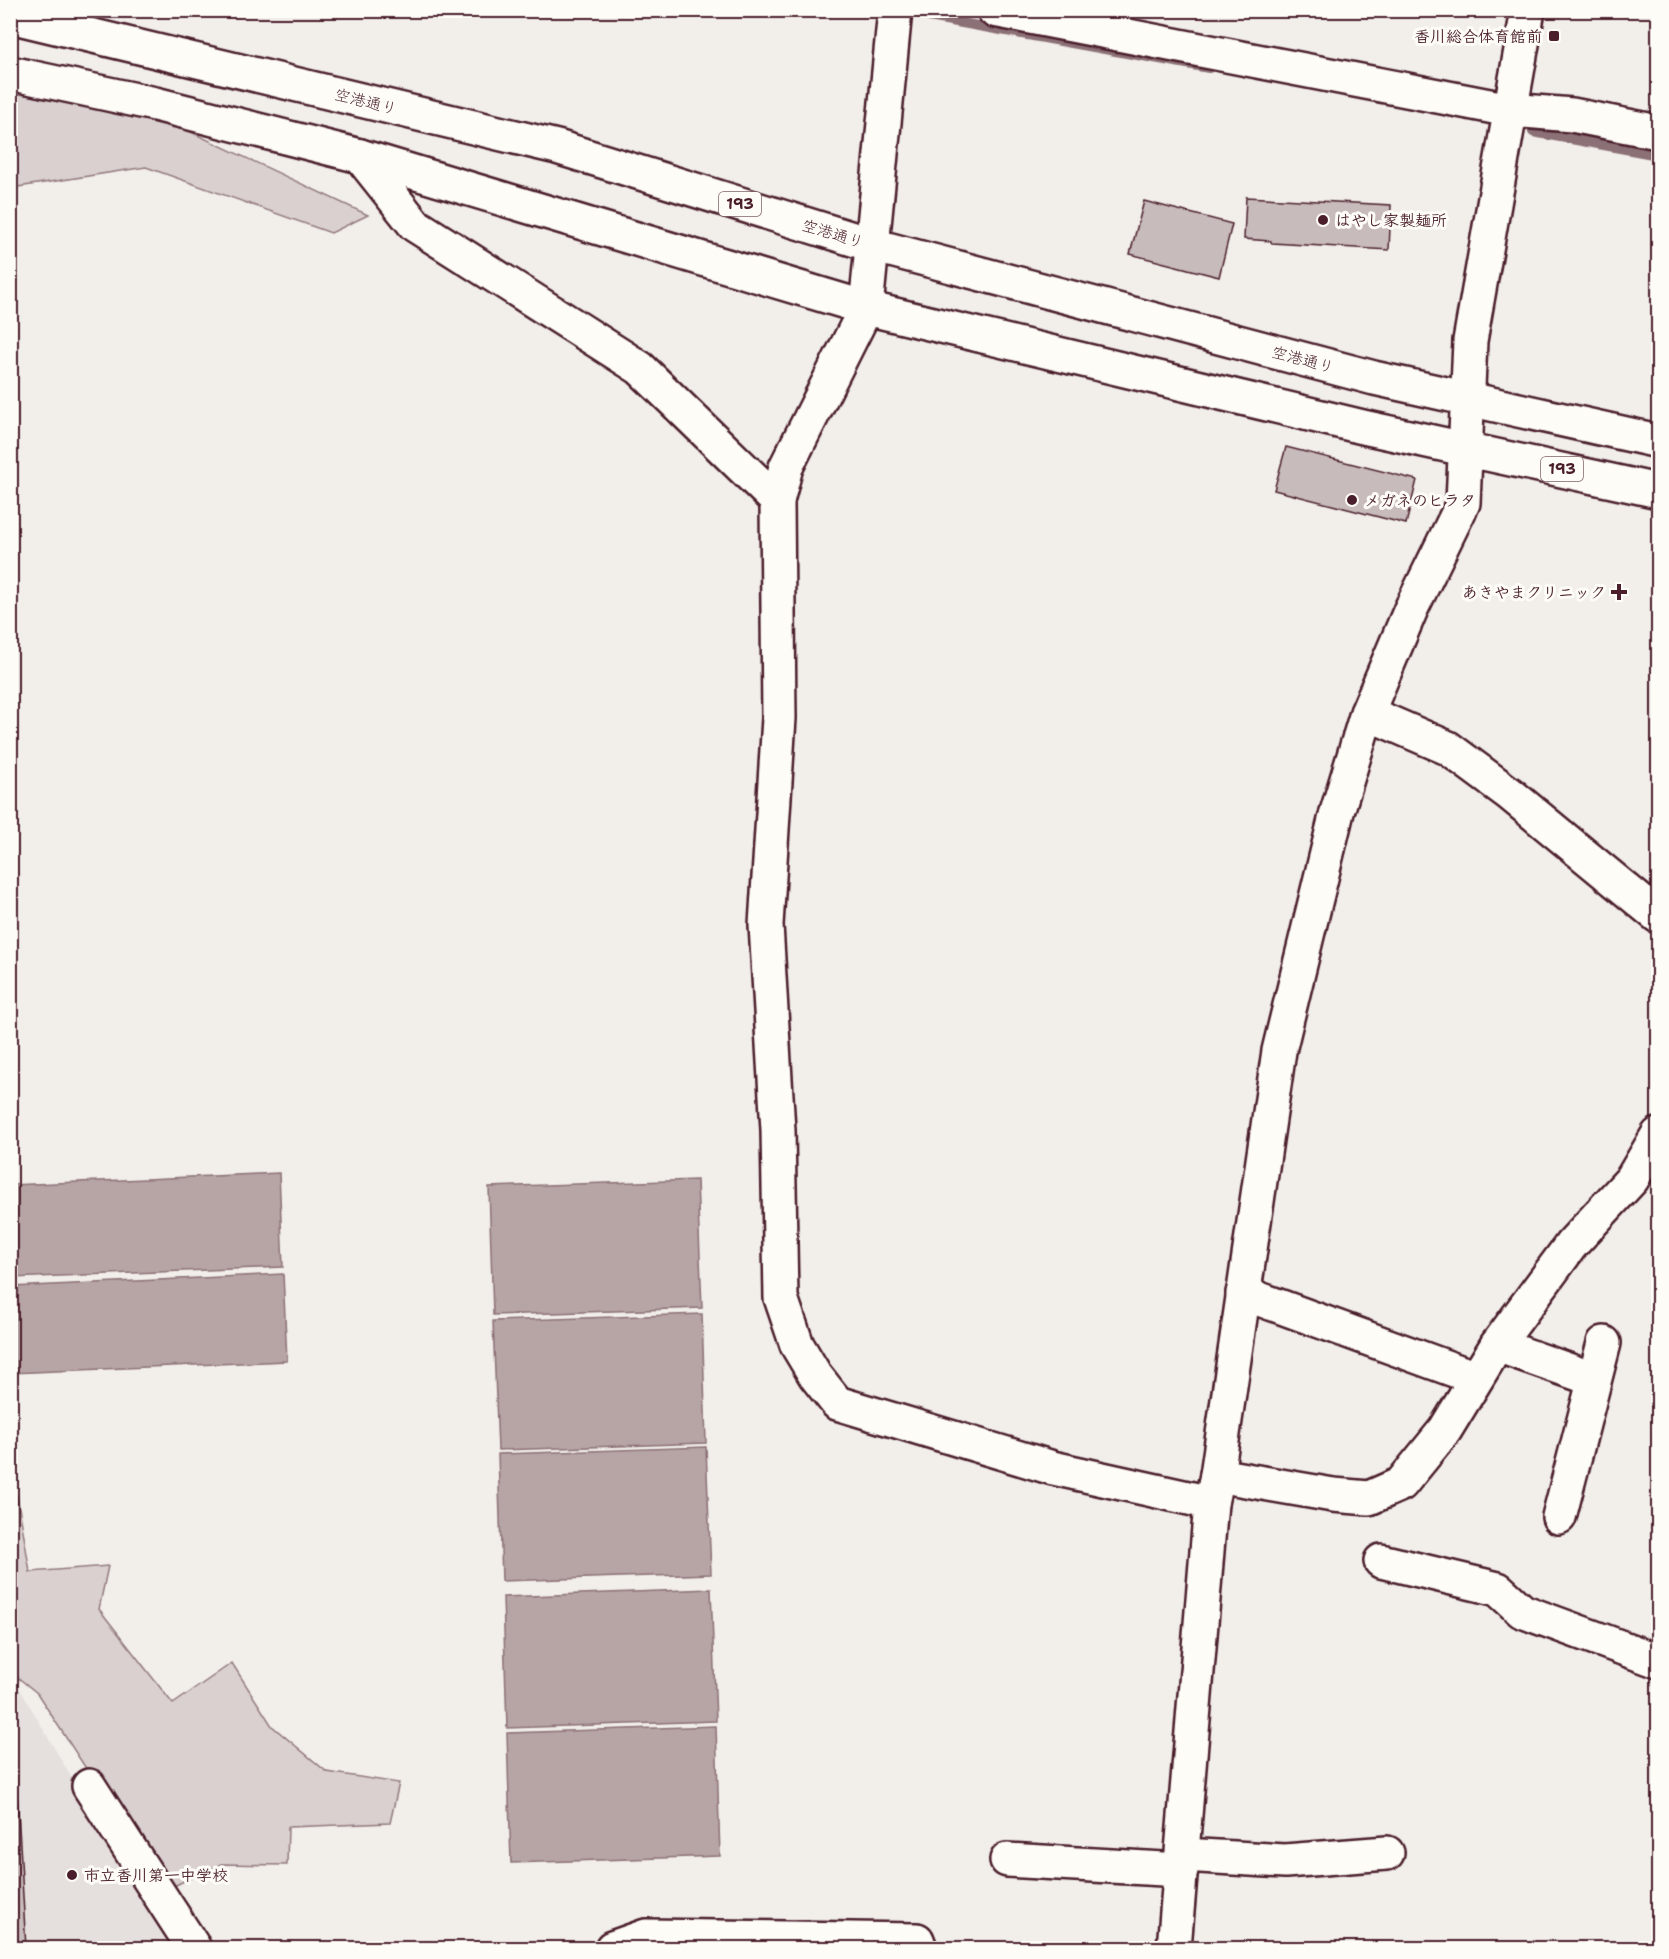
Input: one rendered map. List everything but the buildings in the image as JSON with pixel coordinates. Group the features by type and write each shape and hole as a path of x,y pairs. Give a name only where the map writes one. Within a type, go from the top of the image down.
{"main road":[{"path":"896,10 866,308 786,467 777,501 778,718 766,925 778,1130 781,1298 797,1345 815,1375 837,1403 1053,1468 1214,1489 1369,1498 1401,1484 1445,1430 1497,1346 1570,1245 1632,1179 1659,1135"},
{"path":"994,10 1510,110 1572,115 1659,132"},
{"path":"1174,1948 1214,1489 1279,1051 1337,812 1367,713 1412,609 1463,503 1470,340 1528,10"},
{"name":"空港通り","path":"10,16 557,147 872,245 1374,378 1659,441"},
{"name":"193","path":"10,73 155,104 360,156 866,308 1363,427 1659,491"},
{"path":"360,156 415,225 640,368 777,501"},
{"path":"1367,713 1448,748 1510,794 1659,916"},
{"path":"1243,1293 1476,1378"},
{"path":"1559,1517 1593,1378 1604,1343"},
{"path":"1497,1346 1593,1378"},
{"path":"1382,1561 1498,1589 1522,1611 1659,1661"},
{"path":"89,1786 194,1948"},
{"path":"1007,1860 1285,1861 1388,1852"},
{"path":"612,1948 646,1936 917,1940 920,1948"}],"shaded area":[{"path":"11,92 176,125 368,215 331,233 146,167 11,188"},
{"path":"279,1173 283,1267 11,1278 11,1185"},
{"path":"697,1180 702,1308 493,1315 489,1187"},
{"path":"283,1274 287,1361 11,1373 11,1287"},
{"path":"702,1314 706,1443 498,1450 493,1321"},
{"path":"706,1447 711,1574 502,1581 498,1454"},
{"path":"10,1495 17,1495 30,1572 108,1566 99,1609 173,1704 232,1663 272,1726 327,1772 399,1783 390,1823 288,1827 287,1865 221,1864 165,1890 37,1693 11,1672"},
{"path":"711,1589 716,1721 507,1728 503,1597"},
{"name":"市立香川第一中学校","path":"10,1683 20,1689 89,1808 179,1948 11,1948"},
{"path":"716,1726 720,1856 511,1863 507,1733"}],"waterway":[{"path":"929,17 1209,68"},
{"path":"1533,132 1658,155"}],"place":[{"name":"香川総合体育館前","path":"1554,36"},
{"name":"はやし家製麺所","path":"1323,220"},
{"name":"メガネのヒラタ","path":"1352,500"},
{"name":"あきやまクリニック","path":"1619,592"},
{"name":"市立香川第一中学校","path":"72,1875"}]}
